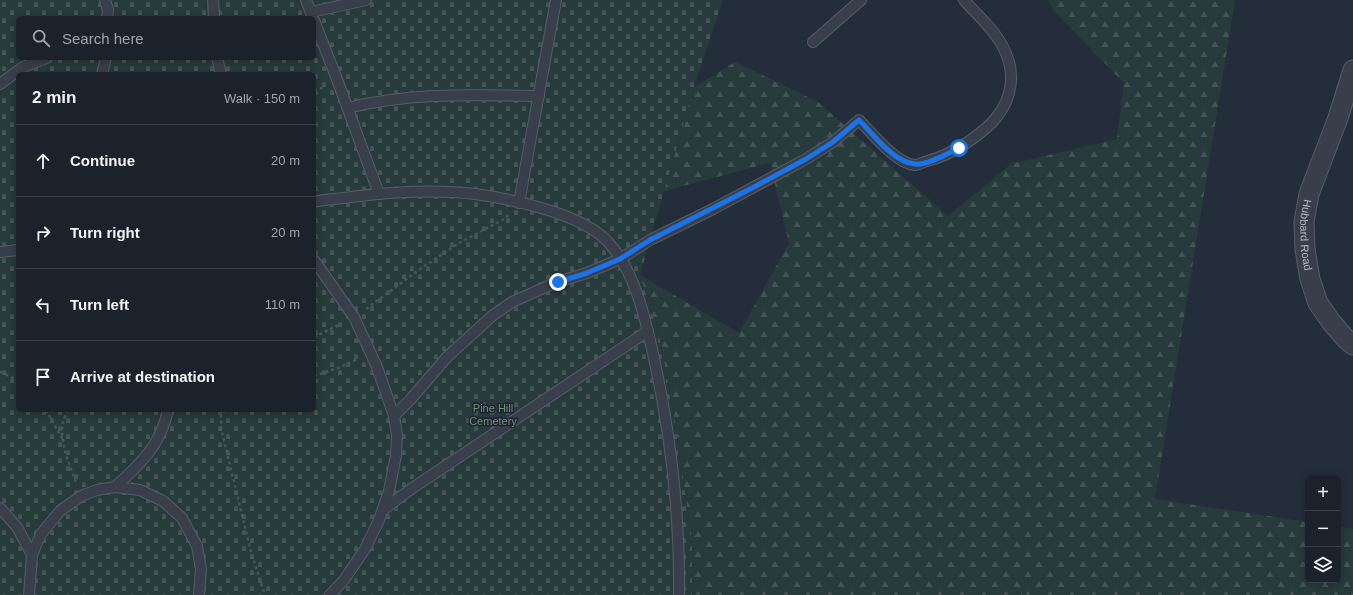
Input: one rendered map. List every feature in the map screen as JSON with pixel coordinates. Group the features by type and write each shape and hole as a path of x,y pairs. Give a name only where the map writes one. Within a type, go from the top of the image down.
{"street":[{"name":"Hubbard Road","path":"1353,70 1338,118 1309,194 1304,222 1304,249 1310,279 1318,303 1346,340 1353,345"}],"lane":[{"path":"105,0 108,10 107,16"},
{"path":"213,0 214,16"},
{"path":"306,0 313,16"},
{"path":"316,16 366,0"},
{"path":"519,203 556,0"},
{"path":"813,42 860,0"},
{"path":"394,416 410,400 447,357 492,316 512,302 558,282 587,273 620,259 650,240 719,206 806,159 833,142 859,120 891,152 900,159 916,165 935,160 959,148 977,135 996,118 1007,100 1012,82 1010,66 1003,47 991,29 964,0"},
{"path":"316,25 379,194"},
{"path":"16,72 23,67 42,60"},
{"path":"102,72 106,60"},
{"path":"218,60 221,72"},
{"path":"0,84 16,72"},
{"path":"348,108 371,102 450,95 539,96"},
{"path":"316,202 379,194 451,191 488,196 535,207 568,217 598,233 609,242 631,279 641,304 662,398 674,478 680,552 679,595"},
{"path":"0,252 16,250"},
{"path":"316,263 354,316 377,366 394,416 397,435 396,455 389,491 383,510 365,549 344,580 330,595"},
{"path":"383,510 411,489 648,331"},
{"path":"115,487 140,464 155,446 166,422 168,412"},
{"path":"29,595 32,555 41,534 60,511 81,496 97,490 115,487 140,490 163,501 182,518 197,546 202,569 199,595"},
{"path":"0,508 17,527 32,555"}],"path":[{"path":"316,336 364,311 423,267 459,243 506,218 519,203"},
{"path":"316,375 371,354"},
{"path":"0,372 16,379"},
{"path":"47,412 63,441"},
{"path":"67,412 63,421 63,441 67,460 81,496"},
{"path":"224,412 221,416 221,428 251,552 265,595"}],"green space":[{"name":"Pine Hill Cemetery","path":"0,0 723,0 694,87 640,275 660,340 675,423 692,541 692,595 0,595"},
{"path":"1048,0 1235,0 1155,499 1305,522 1305,583 1341,583 1341,527 1353,529 1353,595 692,595 692,541 675,423 660,340 640,275 739,333 789,243 770,163 664,191 694,87 735,62 818,102 948,216 1011,164 1117,139 1124,83 1054,11"}],"route":[{"path":"558,282 587,273 620,259 650,240 756,186 806,159 833,142 859,120 886,148 900,159 916,165 935,160 959,148"}]}
